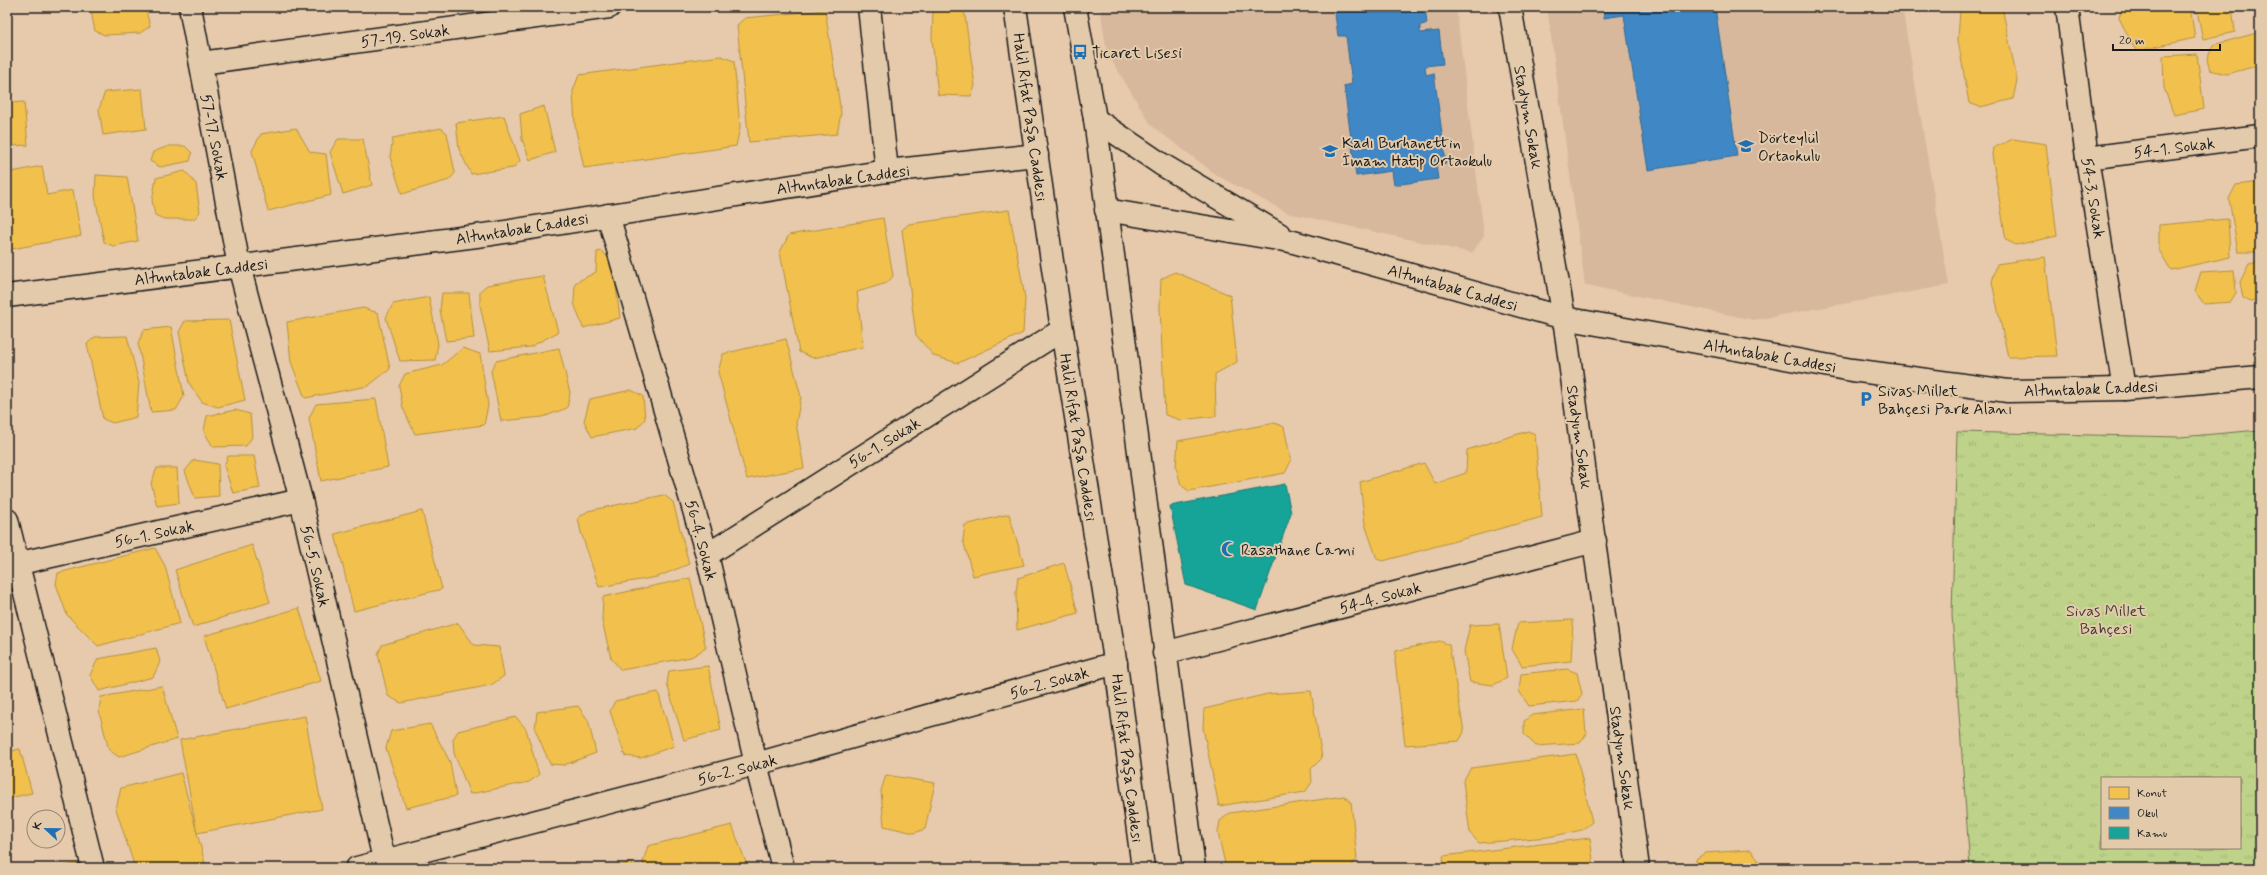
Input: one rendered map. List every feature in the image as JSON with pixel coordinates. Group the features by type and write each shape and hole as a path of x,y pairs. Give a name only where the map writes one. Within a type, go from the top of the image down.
{"street":[{"name":"57-17. Sokak","path":"190,7 239,266"},
{"name":"57-19. Sokak","path":"201,63 569,10 609,7"},
{"path":"869,7 887,171"},
{"name":"Halil Rıfat Paşa Caddesi","path":"1015,7 1062,330 1116,663 1143,868"},
{"path":"1075,7 1095,119 1164,653 1194,868"},
{"name":"Stadyum Sokak","path":"1510,7 1564,318 1638,868"},
{"name":"54-3. Sokak","path":"2067,7 2087,158 2124,389"},
{"name":"Altuntabak Caddesi","path":"1095,119 1161,164 1290,241"},
{"name":"54-1. Sokak","path":"2087,158 2260,136"},
{"name":"Altuntabak Caddesi","path":"7,296 492,234 887,171 1037,155"},
{"name":"Altuntabak Caddesi","path":"1106,210 1290,241 1564,318 1852,370 2008,391 2124,389 2260,377"},
{"name":"56-4. Sokak","path":"608,215 707,555 782,868"},
{"name":"56-5. Sokak","path":"239,266 301,500 385,864"},
{"name":"56-1. Sokak","path":"707,555 1062,330"},
{"name":"56-1. Sokak","path":"13,564 301,500"},
{"path":"7,520 13,564 93,868"},
{"name":"54-4. Sokak","path":"1164,653 1595,541"},
{"name":"56-2. Sokak","path":"357,868 385,864 756,764 1116,663"}],"shaded area":[{"name":"Kadı Burhanettin İmam Hatip Ortaokulu","path":"1100,7 1456,7 1484,236 1472,253 1288,213 1218,176 1152,126 1107,53"},
{"name":"Dörteylül Ortaokulu","path":"1547,7 1902,7 1949,285 1754,320 1585,285"}],"green space":[{"name":"Sivas Millet Bahçesi","path":"2260,430 2260,868 1970,868 1952,615 1957,432 2180,437"}],"building: Konut":[{"path":"93,7 145,7 150,26 140,33 105,35 95,31 91,11"},
{"path":"2002,7 2017,80 2013,99 1980,107 1969,103 1958,40 1960,10"},
{"path":"2127,7 2190,7 2195,38 2136,51 2119,18 2122,8"},
{"path":"2196,7 2232,7 2235,32 2203,39"},
{"path":"964,9 975,86 971,96 938,95 932,39 933,10"},
{"path":"825,10 841,113 837,134 749,142 737,25 745,18"},
{"path":"2257,33 2260,34 2260,65 2227,74 2210,70 2207,60 2213,45"},
{"path":"2197,54 2204,109 2174,115 2164,88 2163,56"},
{"path":"721,56 734,61 740,127 736,146 584,168 575,126 573,91 579,75"},
{"path":"142,89 146,129 103,135 99,109 105,92"},
{"path":"24,102 28,145 7,146 7,103"},
{"path":"544,106 555,152 530,160 522,139 520,114"},
{"path":"504,116 520,161 513,168 471,174 459,149 456,123"},
{"path":"296,128 310,152 326,154 331,195 268,211 252,151 261,134"},
{"path":"441,128 447,133 455,173 449,180 402,194 390,157 393,138"},
{"path":"338,139 363,139 372,185 343,194 330,152"},
{"path":"2013,139 2046,144 2057,236 2016,245 2006,240 1992,155 1993,148"},
{"path":"169,146 185,146 192,153 190,161 160,167 150,161 153,152"},
{"path":"42,166 47,195 73,190 81,236 7,250 7,173"},
{"path":"185,171 196,184 200,212 194,219 164,219 155,215 152,201 156,178"},
{"path":"96,175 127,177 138,241 113,246 104,242 95,196"},
{"path":"2260,182 2260,252 2238,252 2229,199 2236,185"},
{"path":"1009,210 1025,298 1023,333 958,363 934,356 916,335 902,230 909,224"},
{"path":"883,218 893,276 887,283 857,292 863,347 813,358 799,352 780,252 789,235"},
{"path":"2228,219 2230,257 2171,270 2159,250 2159,225"},
{"path":"602,251 613,263 620,318 583,328 574,303 575,283 596,272 597,252"},
{"path":"2045,257 2057,356 2008,357 1992,282 1997,264"},
{"path":"2260,262 2260,300 2251,302 2243,298 2240,282 2249,264"},
{"path":"2234,270 2236,293 2230,302 2204,304 2195,291 2201,272"},
{"path":"1175,272 1230,295 1237,362 1215,374 1216,416 1181,420 1165,415 1160,306 1161,279"},
{"path":"543,276 558,332 530,347 490,351 480,305 480,291 487,285"},
{"path":"442,293 469,293 474,338 446,341 440,310"},
{"path":"429,297 438,344 435,360 400,361 386,318 393,304"},
{"path":"363,308 378,313 390,369 368,386 305,398 291,362 287,322"},
{"path":"229,320 245,400 218,407 202,402 189,383 179,332 185,321"},
{"path":"171,327 184,396 176,410 151,412 138,343 144,330"},
{"path":"127,336 139,383 136,417 113,423 103,419 87,344 95,337"},
{"path":"786,339 801,397 796,423 804,468 747,479 718,372 723,354"},
{"path":"463,348 480,354 488,405 484,425 415,434 403,408 399,386 405,374 442,365"},
{"path":"559,348 570,393 567,408 543,417 501,421 491,371 496,361"},
{"path":"631,390 643,396 645,419 637,428 592,437 584,421 590,399"},
{"path":"376,399 388,467 321,481 309,418 316,404"},
{"path":"235,410 250,414 252,437 246,446 213,447 204,431 207,416"},
{"path":"1275,423 1284,427 1291,461 1285,473 1189,491 1181,485 1176,467 1178,441"},
{"path":"1528,431 1535,434 1542,517 1383,561 1377,559 1365,524 1360,482 1424,463 1435,484 1466,473 1467,450"},
{"path":"228,456 254,456 260,488 233,493 224,466"},
{"path":"194,460 218,464 219,496 195,498 185,471"},
{"path":"157,468 177,468 179,503 157,506 151,483"},
{"path":"664,495 673,502 689,564 657,577 599,587 581,532 578,518 588,511"},
{"path":"422,511 442,589 354,611 335,534"},
{"path":"1009,514 1024,565 973,576 963,540 965,525"},
{"path":"252,545 270,602 193,627 175,570"},
{"path":"155,548 165,566 180,623 98,646 67,615 56,584 58,573"},
{"path":"1064,563 1078,613 1017,630 1016,592 1018,578"},
{"path":"690,578 706,648 691,657 621,670 611,658 602,621 603,597"},
{"path":"299,608 321,681 226,709 204,636"},
{"path":"1573,620 1571,661 1522,666 1512,649 1518,623"},
{"path":"458,623 474,645 499,647 504,676 491,685 401,703 388,696 378,654 382,645"},
{"path":"1499,624 1507,678 1493,685 1470,682 1464,651 1470,625"},
{"path":"1440,641 1449,645 1464,732 1459,741 1405,745 1395,660 1396,651"},
{"path":"156,648 160,662 153,677 99,691 90,675 98,659"},
{"path":"708,666 721,730 684,740 667,684 669,671"},
{"path":"1567,669 1577,673 1582,694 1577,701 1529,706 1519,691 1521,674"},
{"path":"162,686 177,739 119,757 109,750 99,711 101,697"},
{"path":"1311,691 1322,758 1311,769 1312,782 1305,792 1219,806 1203,728 1204,709 1268,694"},
{"path":"658,692 674,746 641,758 625,756 610,711 615,701"},
{"path":"578,706 588,720 596,753 564,765 550,764 535,729 537,712"},
{"path":"1584,709 1586,735 1580,743 1536,746 1524,734 1524,721 1532,715"},
{"path":"305,716 322,809 197,833 180,740"},
{"path":"516,717 526,729 539,775 529,782 470,794 454,753 453,739 458,731"},
{"path":"430,724 450,762 456,796 406,808 386,748 391,731"},
{"path":"20,749 32,793 9,798 7,792 7,752"},
{"path":"1576,754 1592,822 1582,830 1548,837 1479,843 1470,833 1463,781 1471,768"},
{"path":"181,773 205,863 186,868 135,868 116,809 121,788"},
{"path":"886,775 935,783 925,829 914,833 884,826 881,791"},
{"path":"1344,796 1351,802 1357,859 1350,868 1226,868 1218,833 1220,821 1230,813"},
{"path":"732,825 748,868 645,868 643,862 648,846"},
{"path":"1590,838 1594,868 1444,868 1443,856"},
{"path":"1751,850 1758,860 1759,868 1696,868 1696,859 1705,853"},
{"path":"632,863 634,868 606,868"},
{"path":"77,864 78,868 53,868"}],"building: Okul":[{"path":"1334,7 1425,7 1427,24 1420,25 1420,33 1439,31 1443,64 1425,66 1426,75 1434,73 1446,164 1436,165 1438,179 1394,185 1392,171 1356,176 1344,86 1352,84 1346,36 1338,36"},
{"name":"Dörteylül Ortaokulu","path":"1603,7 1715,7 1737,156 1648,170 1624,15 1604,18"}],"building: Kamu":[{"name":"Rasathane Cami","path":"1285,484 1291,513 1257,610 1186,585 1170,506"}],"place":[{"name":"Ticaret Lisesi","path":"1080,52"},
{"name":"Dörteylül Ortaokulu","path":"1746,146"},
{"name":"Kadı Burhanettin İmam Hatip Ortaokulu","path":"1330,151"},
{"name":"Sivas Millet Bahçesi Park Alanı","path":"1866,399"},
{"name":"Rasathane Cami","path":"1229,549"}]}
